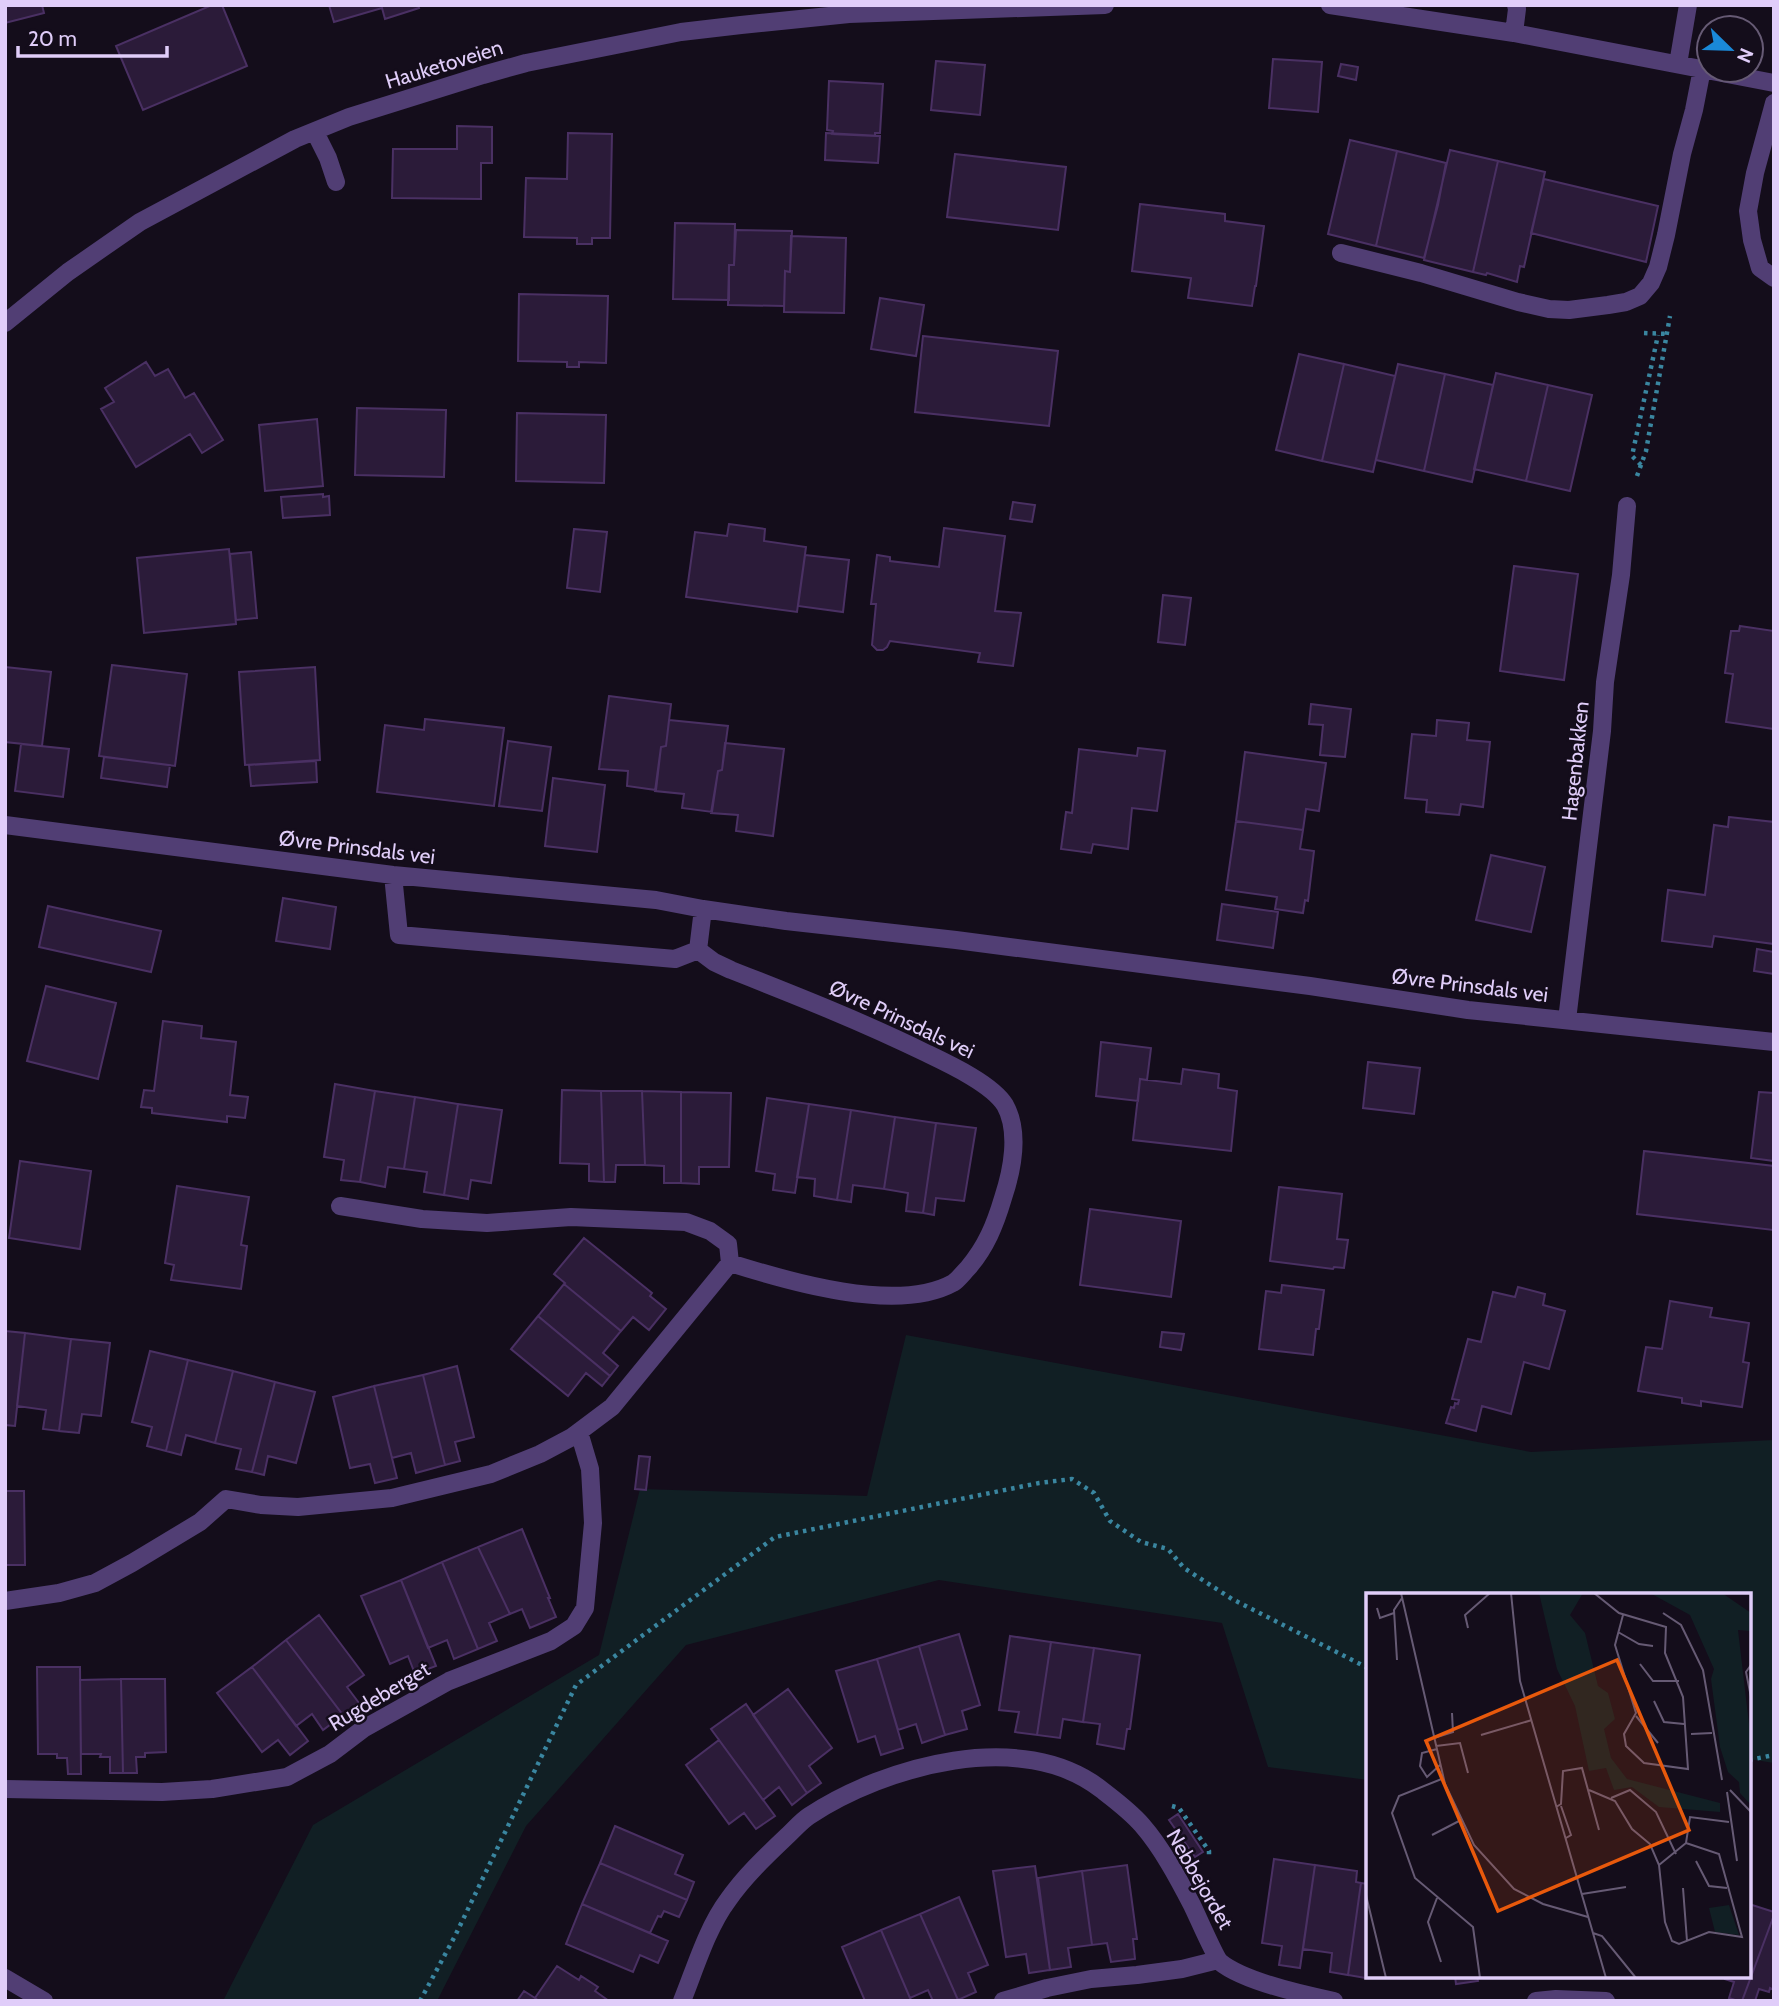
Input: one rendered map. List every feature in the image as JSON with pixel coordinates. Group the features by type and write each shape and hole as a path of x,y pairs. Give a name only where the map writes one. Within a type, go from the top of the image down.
{"street":[{"name":"Hauketoveien","path":"5,323 68,272 140,222 295,139 349,117 526,63 681,32 849,14 952,7 1105,5"},
{"path":"1330,5 1389,10 1695,68"},
{"path":"1514,33 1516,5"},
{"path":"1678,64 1688,5"},
{"path":"1341,253 1549,309 1569,310 1608,305 1640,296 1651,283 1658,267 1699,84"},
{"path":"1774,103 1748,211 1760,268 1774,278"},
{"path":"316,132 336,182"},
{"name":"Hagenbakken","path":"1567,1020 1627,506"},
{"name":"Øvre Prinsdals vei","path":"5,825 393,875 656,900 786,921 969,941 1468,1010 1774,1042"},
{"path":"393,875 399,935 675,959 698,950 703,909"},
{"name":"Øvre Prinsdals vei","path":"698,950 731,970 845,1015 951,1065 986,1086 1004,1105 1012,1126 1013,1155 1006,1191 994,1226 986,1244 954,1282 924,1293 896,1296 870,1294 807,1285 730,1263"},
{"path":"5,1601 59,1593 95,1583 200,1522 226,1499 298,1507 392,1499 491,1474 540,1454 579,1432 612,1407 730,1263 728,1244 710,1231 686,1222 571,1217 487,1223 422,1219 340,1206"},
{"name":"Rugdeberget","path":"5,1789 212,1789 287,1777 330,1754 363,1729 449,1681 551,1641 575,1626 585,1608 593,1523 590,1469 579,1432"},
{"name":"Nebbejordet","path":"682,2001 702,1951 727,1901 766,1856 806,1818 850,1792 904,1773 949,1761 989,1757 1024,1759 1069,1770 1088,1780 1141,1824 1180,1881 1218,1960 1244,1975 1335,2001"},
{"name":"Nebbejordet","path":"1003,2001 1091,1979 1171,1970 1218,1960"},
{"path":"5,1978 44,2001"},
{"path":"1536,2001 1606,2001"}],"path":[{"path":"1641,465 1632,456 1658,335"},
{"path":"420,2001 455,1936 576,1685 775,1537 1039,1483 1072,1479 1094,1493 1111,1521 1141,1542 1168,1549 1184,1568 1232,1598 1366,1667"},
{"path":"1751,1760 1774,1755"}],"shaded area":[{"path":"906,1335 1531,1452 1774,1440 1774,1763 1751,1759 1751,1593 1366,1593 1366,1780 1268,1767 1222,1623 939,1580 686,1645 526,1826 437,2001 223,2001 313,1825 599,1655 640,1489 867,1496"}],"building":[{"path":"5,5 42,5 44,13 5,23"},
{"path":"212,5 222,5 247,66 143,110 116,46"},
{"path":"329,5 418,5 419,8 385,19 382,8 334,22"},
{"path":"1273,59 1322,62 1318,112 1269,108"},
{"path":"936,61 985,65 980,115 931,110"},
{"path":"1341,64 1358,67 1356,80 1338,76"},
{"path":"829,81 883,84 880,133 875,133 875,136 832,134 833,131 827,130"},
{"path":"457,126 492,127 492,163 481,163 481,199 392,198 393,149 457,149"},
{"path":"568,133 612,134 610,238 592,238 592,244 577,244 577,238 524,237 526,178 567,179"},
{"path":"826,133 880,136 878,163 825,160"},
{"path":"1350,140 1397,151 1376,246 1328,234"},
{"path":"1450,150 1498,161 1473,272 1424,260"},
{"path":"1397,151 1446,163 1424,258 1376,246"},
{"path":"955,154 1066,167 1058,230 947,217"},
{"path":"1498,161 1545,172 1524,267 1520,266 1517,282 1487,273 1473,272"},
{"path":"1544,179 1658,206 1646,262 1531,233"},
{"path":"1140,204 1225,214 1225,221 1264,226 1252,306 1188,298 1191,278 1132,271"},
{"path":"675,223 735,224 734,265 729,265 729,300 673,299"},
{"path":"736,230 792,231 790,272 785,271 784,306 728,305 729,265 734,265"},
{"path":"791,236 846,238 844,313 784,312 785,271 790,272"},
{"path":"519,294 608,296 606,363 579,362 579,367 567,367 567,362 518,361"},
{"path":"880,298 924,305 916,356 871,349"},
{"path":"923,336 1058,351 1049,426 915,412"},
{"path":"1299,354 1344,364 1322,461 1276,450"},
{"path":"146,362 155,376 168,369 185,398 194,393 223,440 202,453 190,434 136,467 101,409 114,402 105,388"},
{"path":"1344,364 1395,376 1373,472 1322,461"},
{"path":"1398,364 1445,374 1424,471 1376,460"},
{"path":"1496,373 1548,385 1526,481 1474,469"},
{"path":"1445,374 1493,385 1472,482 1424,471"},
{"path":"1548,385 1592,395 1570,491 1526,481"},
{"path":"357,408 446,410 444,477 355,475"},
{"path":"517,413 606,415 604,483 516,481"},
{"path":"317,419 323,486 265,491 259,425"},
{"path":"323,494 323,497 329,496 330,515 283,518 281,497"},
{"path":"1013,502 1035,505 1032,522 1010,519"},
{"path":"729,524 765,529 764,541 806,547 797,612 686,597 695,532 727,536"},
{"path":"944,528 1005,536 995,611 1021,613 1013,666 978,662 980,653 890,641 883,650 877,650 872,645 876,604 871,604 877,555 890,557 890,561 939,567"},
{"path":"574,529 607,532 600,592 567,588"},
{"path":"229,549 236,624 144,633 137,558"},
{"path":"251,552 257,618 236,620 230,554"},
{"path":"805,555 849,560 843,612 798,606"},
{"path":"1514,566 1578,574 1564,680 1500,671"},
{"path":"1163,595 1191,598 1185,645 1158,642"},
{"path":"1740,626 1774,631 1774,729 1726,722 1733,674 1725,673 1731,631 1739,631"},
{"path":"112,665 187,674 175,766 99,756"},
{"path":"5,667 51,672 42,746 5,742"},
{"path":"315,667 320,760 245,765 239,672"},
{"path":"609,696 671,704 666,746 661,747 656,790 627,786 628,771 599,769"},
{"path":"1311,704 1351,709 1345,757 1320,755 1323,725 1309,724"},
{"path":"425,719 504,728 494,806 377,792 385,725 424,730"},
{"path":"669,720 728,726 722,770 718,771 712,812 682,808 684,794 655,791 661,747 666,746"},
{"path":"1437,720 1469,723 1467,740 1490,742 1483,807 1461,804 1459,815 1426,812 1427,800 1405,798 1412,734 1436,736"},
{"path":"508,741 551,747 542,811 499,806"},
{"path":"725,743 784,749 773,836 736,831 738,815 711,813 718,771 722,770"},
{"path":"21,744 69,749 63,797 15,791"},
{"path":"1138,748 1165,751 1157,811 1132,808 1128,849 1093,844 1091,853 1061,849 1066,812 1072,813 1079,749 1137,756"},
{"path":"1245,752 1326,763 1319,811 1306,809 1303,830 1236,821"},
{"path":"104,757 170,765 167,787 101,778"},
{"path":"316,761 317,782 251,786 249,765"},
{"path":"553,778 605,785 597,852 545,846"},
{"path":"1729,817 1774,822 1774,944 1714,936 1712,947 1662,941 1668,890 1705,895 1714,825 1728,827"},
{"path":"1236,821 1303,830 1300,849 1314,851 1308,901 1305,900 1303,913 1275,909 1277,897 1226,890"},
{"path":"1491,855 1545,867 1531,932 1476,920"},
{"path":"283,898 336,907 330,949 276,941"},
{"path":"1222,904 1278,912 1273,948 1217,940"},
{"path":"48,906 161,931 151,972 39,947"},
{"path":"1757,949 1774,952 1774,974 1754,971"},
{"path":"46,986 116,1003 98,1079 27,1061"},
{"path":"163,1021 202,1026 201,1038 236,1042 230,1095 248,1097 245,1118 227,1116 227,1122 152,1113 152,1108 141,1107 144,1090 154,1091"},
{"path":"1101,1042 1151,1048 1147,1080 1140,1079 1138,1101 1096,1096"},
{"path":"1368,1062 1420,1068 1414,1114 1363,1108"},
{"path":"1183,1069 1219,1074 1218,1088 1237,1091 1231,1151 1133,1140 1140,1079 1181,1084"},
{"path":"335,1084 375,1091 360,1182 341,1180 344,1160 324,1157"},
{"path":"562,1090 601,1091 604,1182 589,1181 589,1164 560,1163"},
{"path":"375,1091 415,1097 404,1169 388,1167 385,1187 360,1182"},
{"path":"601,1091 642,1091 645,1165 616,1165 615,1182 604,1182"},
{"path":"642,1091 681,1092 681,1183 664,1183 664,1166 645,1165"},
{"path":"681,1092 731,1093 729,1167 699,1167 699,1184 681,1183"},
{"path":"1759,1092 1774,1093 1774,1161 1751,1158"},
{"path":"415,1097 458,1104 444,1195 424,1192 427,1172 404,1169"},
{"path":"767,1098 809,1104 795,1193 773,1190 775,1174 756,1171"},
{"path":"458,1104 502,1110 491,1183 471,1180 468,1199 444,1195"},
{"path":"809,1104 851,1110 837,1200 814,1196 815,1179 797,1177"},
{"path":"851,1110 895,1117 884,1189 853,1185 851,1202 837,1200"},
{"path":"895,1117 936,1123 923,1213 906,1211 908,1193 884,1189"},
{"path":"936,1123 976,1128 964,1201 936,1198 934,1215 923,1213"},
{"path":"1644,1151 1774,1166 1773,1230 1637,1214"},
{"path":"20,1161 91,1171 80,1249 9,1238"},
{"path":"177,1186 249,1197 241,1245 247,1246 241,1289 171,1280 174,1265 165,1263"},
{"path":"1279,1187 1342,1194 1337,1239 1348,1240 1344,1268 1270,1261"},
{"path":"1090,1209 1181,1221 1171,1297 1080,1285"},
{"path":"584,1238 652,1293 650,1296 666,1309 649,1330 633,1317 621,1331 554,1274"},
{"path":"564,1284 621,1331 603,1353 618,1366 610,1376 538,1316"},
{"path":"1282,1285 1324,1290 1313,1355 1259,1349 1266,1291 1281,1293"},
{"path":"1518,1287 1545,1294 1543,1305 1565,1311 1549,1369 1524,1362 1511,1414 1482,1406 1476,1431 1446,1423 1451,1407 1454,1408 1455,1403 1458,1404 1459,1400 1452,1399 1468,1339 1481,1342 1493,1292 1515,1297"},
{"path":"1670,1301 1712,1308 1710,1317 1749,1323 1743,1362 1749,1363 1742,1407 1701,1401 1701,1406 1682,1403 1682,1398 1638,1391 1646,1347 1662,1349"},
{"path":"538,1316 610,1376 602,1386 586,1373 568,1396 511,1349"},
{"path":"5,1331 25,1333 15,1426 5,1425"},
{"path":"1162,1332 1184,1334 1181,1350 1160,1347"},
{"path":"25,1333 71,1339 59,1431 43,1429 46,1410 17,1406"},
{"path":"71,1339 110,1343 101,1416 82,1414 79,1433 59,1431"},
{"path":"150,1351 188,1360 166,1451 147,1446 152,1427 132,1422"},
{"path":"188,1360 233,1371 215,1443 186,1435 181,1455 166,1451"},
{"path":"457,1366 474,1437 455,1442 460,1461 445,1465 423,1375"},
{"path":"233,1371 275,1382 252,1472 236,1469 241,1449 215,1443"},
{"path":"423,1375 445,1465 416,1473 411,1453 392,1458 374,1386"},
{"path":"275,1382 315,1392 296,1463 268,1456 264,1475 252,1472"},
{"path":"374,1386 397,1478 375,1483 370,1464 350,1468 333,1397"},
{"path":"639,1456 650,1457 646,1490 635,1489"},
{"path":"5,1491 24,1491 25,1565 5,1565"},
{"path":"522,1529 556,1617 530,1628 522,1609 510,1614 478,1547"},
{"path":"478,1547 510,1614 489,1623 497,1641 478,1649 442,1562"},
{"path":"442,1562 478,1649 454,1659 447,1640 428,1648 401,1580"},
{"path":"401,1580 436,1666 415,1674 408,1656 390,1664 361,1596"},
{"path":"319,1615 364,1675 347,1687 359,1703 343,1715 286,1640"},
{"path":"959,1634 980,1705 962,1711 967,1729 945,1735 919,1646"},
{"path":"1010,1636 1051,1642 1037,1735 1015,1732 1019,1712 999,1710"},
{"path":"286,1640 343,1715 323,1730 312,1714 296,1726 252,1667"},
{"path":"1051,1642 1094,1648 1083,1722 1063,1719 1060,1738 1037,1735"},
{"path":"919,1646 945,1735 922,1743 916,1724 898,1730 877,1659"},
{"path":"1094,1648 1140,1655 1130,1729 1127,1729 1124,1749 1097,1744 1100,1724 1083,1722"},
{"path":"877,1659 903,1748 881,1755 875,1736 858,1742 836,1671"},
{"path":"37,1667 80,1667 81,1774 68,1774 67,1758 57,1758 57,1754 38,1754"},
{"path":"252,1667 308,1741 290,1755 278,1740 262,1752 217,1693"},
{"path":"121,1679 123,1773 110,1773 110,1757 81,1754 80,1680"},
{"path":"121,1679 165,1679 166,1752 145,1753 145,1757 136,1757 137,1773 123,1773"},
{"path":"788,1689 832,1748 809,1766 821,1783 807,1793 753,1715"},
{"path":"746,1704 807,1793 792,1805 779,1787 763,1800 711,1729"},
{"path":"719,1740 775,1816 756,1829 744,1813 729,1824 686,1765"},
{"path":"1178,1814 1203,1852 1195,1857 1169,1820"},
{"path":"615,1826 683,1855 675,1874 694,1882 687,1900 600,1863"},
{"path":"1274,1859 1315,1865 1300,1968 1279,1965 1282,1946 1262,1943"},
{"path":"600,1863 687,1900 679,1917 664,1911 661,1917 658,1916 650,1933 582,1904"},
{"path":"1127,1865 1137,1939 1133,1939 1135,1959 1111,1962 1107,1943 1092,1945 1082,1871"},
{"path":"1315,1865 1357,1871 1356,1882 1361,1883 1348,1975 1330,1972 1332,1953 1303,1949"},
{"path":"1035,1866 1050,1970 1029,1973 1026,1954 1006,1957 993,1871"},
{"path":"1082,1871 1092,1945 1068,1948 1071,1967 1050,1970 1038,1878"},
{"path":"1361,1883 1366,1884 1366,1978 1348,1975"},
{"path":"959,1897 988,1965 968,1973 976,1992 958,2000 920,1914"},
{"path":"582,1904 668,1941 658,1963 640,1955 633,1972 566,1944"},
{"path":"1751,1905 1774,1912 1751,1977"},
{"path":"920,1914 958,2000 956,2001 933,2001 928,1990 910,1998 881,1930"},
{"path":"1774,1915 1774,1990 1770,1988 1769,1992 1759,1989 1755,2001 1742,2001"},
{"path":"881,1930 911,2001 865,2001 842,1947"},
{"path":"557,1966 579,1980 581,1976 598,1987 595,1991 609,2001 539,2001 535,1998"},
{"path":"1455,1978 1477,1978 1478,1981 1456,1984"},
{"path":"1751,1978 1742,2001 1729,1998 1734,1982 1725,1979"},
{"path":"524,1991 535,1998 539,2001 517,2001"}]}
